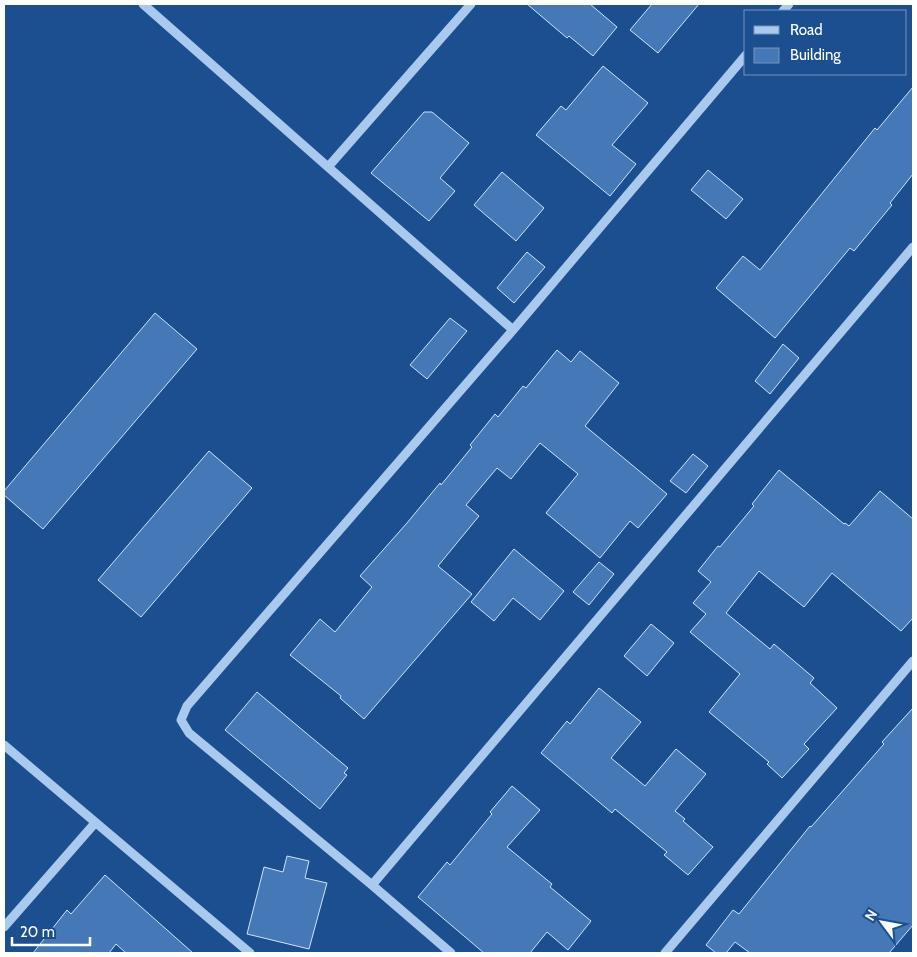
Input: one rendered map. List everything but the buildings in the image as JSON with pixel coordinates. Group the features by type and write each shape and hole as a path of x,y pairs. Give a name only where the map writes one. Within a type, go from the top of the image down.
{"street":[{"path":"143,4 513,330"},
{"path":"328,167 471,4"},
{"path":"451,953 189,733 181,720 187,706 513,330 744,57"},
{"path":"372,885 913,247"},
{"path":"665,953 913,661"},
{"path":"4,745 250,953"},
{"path":"4,927 95,823"}]}
